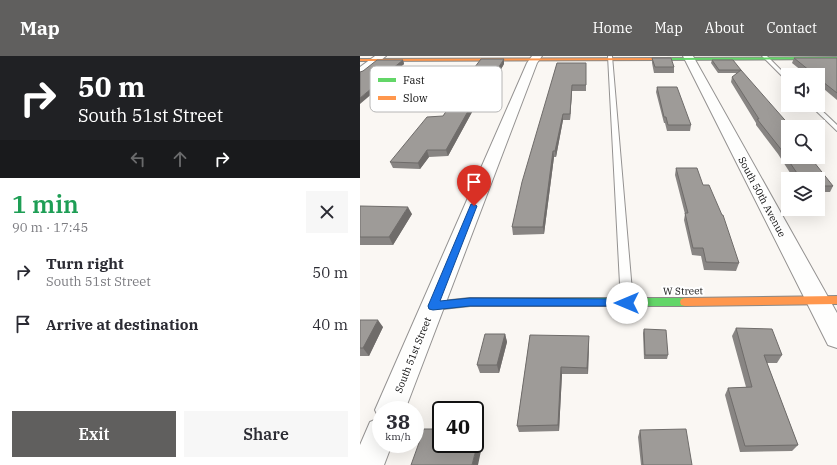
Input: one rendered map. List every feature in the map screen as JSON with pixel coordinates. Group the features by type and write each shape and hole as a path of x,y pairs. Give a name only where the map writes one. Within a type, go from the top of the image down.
{"street":[{"name":"South 50th Avenue","path":"688,57 837,337"},
{"path":"360,60 379,58 837,58"},
{"path":"360,72 379,58"},
{"name":"South 51st Street","path":"394,401 526,78 536,58"},
{"name":"W Street","path":"433,306 470,302 627,303 837,300"},
{"path":"368,465 373,453"}],"lane":[{"path":"765,57 781,73"},
{"path":"610,58 627,303"},
{"path":"820,112 837,129"}],"building":[{"path":"652,58 671,58 674,67 655,67"},
{"path":"794,58 837,58 837,93 825,84 825,68 806,68"},
{"path":"481,59 504,59 499,66 476,66"},
{"path":"377,60 403,60 396,66 370,66 370,90 360,98 360,72"},
{"path":"712,60 733,60 741,70 719,70"},
{"path":"557,63 586,63 586,85 572,85 570,114 563,114 555,151 553,151 543,227 512,227 522,182"},
{"path":"741,70 785,120 781,120 781,149 757,119 759,119 732,77"},
{"path":"657,87 677,87 691,125 668,125 666,117 664,117"},
{"path":"446,112 468,112 446,150 427,150 418,163 390,162 427,117 443,116"},
{"path":"791,164 816,164 822,172 796,172"},
{"path":"676,168 697,168 703,185 709,185 723,215 739,263 706,262 703,248 693,248 685,213 688,213"},
{"path":"825,176 833,186 825,186"},
{"path":"360,206 408,207 389,237 360,237"},
{"path":"360,320 378,320 363,348 360,348"},
{"path":"736,328 772,329 782,355 764,355 798,445 745,446 728,388 752,387"},
{"path":"644,329 666,330 668,355 645,355"},
{"path":"485,334 505,334 497,365 477,365"},
{"path":"530,335 589,336 587,368 561,367 558,425 517,426"},
{"path":"424,429 432,429 432,453 475,453 472,465 411,465 415,453 424,453"},
{"path":"686,429 692,465 643,465 640,430"}],"traffic: fast":[{"path":"661,59 837,58"},
{"path":"433,306 470,302 685,302"}],"traffic: slow":[{"path":"360,60 661,59"},
{"path":"685,302 837,300"}],"route":[{"path":"474,206 433,306 470,302 627,303"}]}
